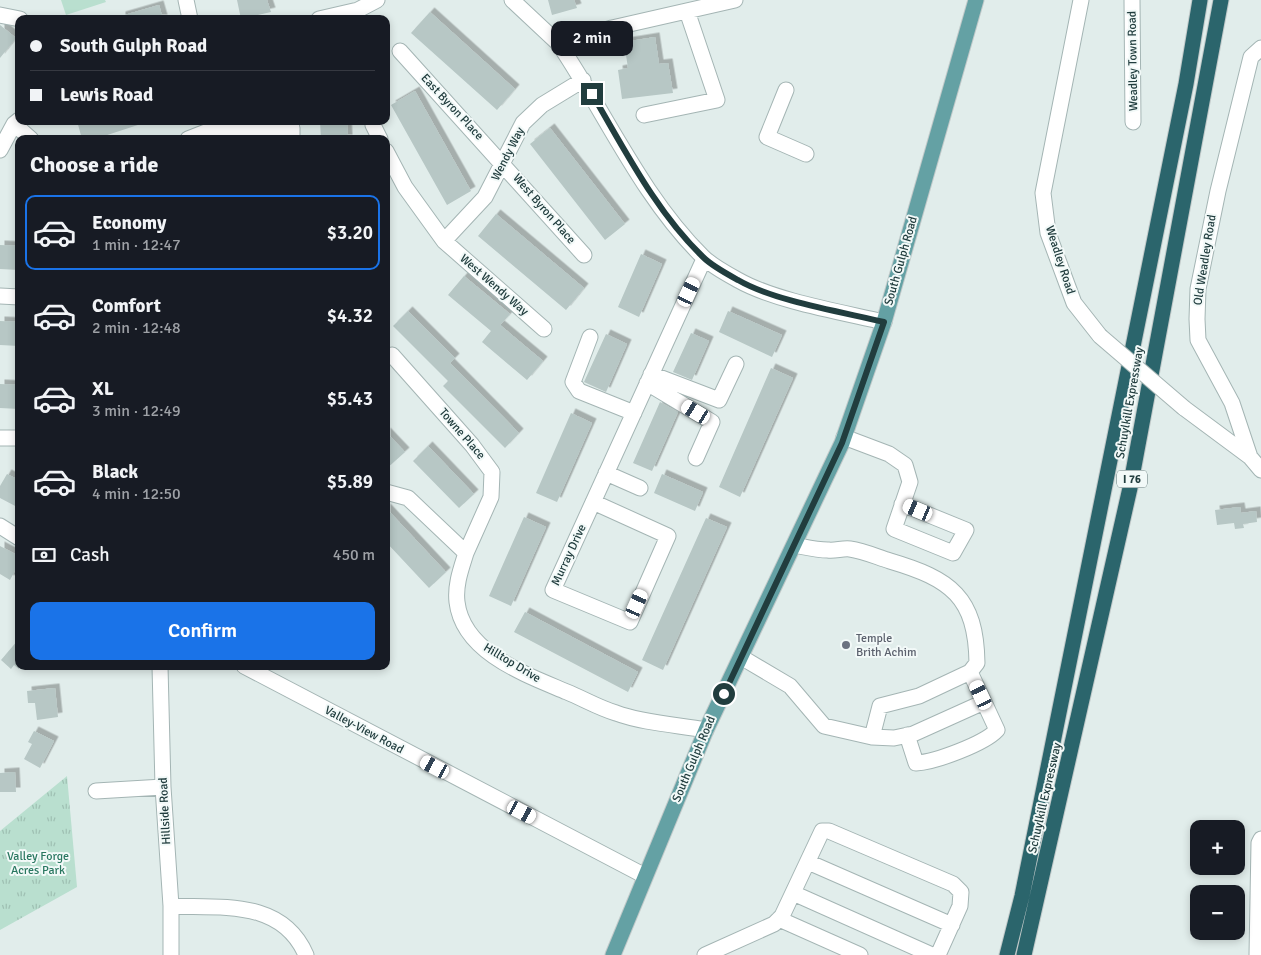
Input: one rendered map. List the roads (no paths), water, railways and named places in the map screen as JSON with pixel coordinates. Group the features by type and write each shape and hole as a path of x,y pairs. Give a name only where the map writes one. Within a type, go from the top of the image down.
{"highway":[{"name":"Schuylkill Expressway","path":"1007,955 1022,896 1062,700 1186,84 1200,0"},
{"name":"Schuylkill Expressway","path":"1024,955 1130,488 1221,0"}],"main road":[{"name":"South Gulph Road","path":"613,955 706,730 844,437 884,322 976,0"}],"street":[{"path":"186,0 189,15"},
{"path":"336,15 358,10 377,0"},
{"path":"559,44 612,28 735,0"},
{"name":"Weadley Road","path":"1081,0 1043,193 1048,233 1074,302 1100,336 1184,408 1250,457 1261,470"},
{"name":"Weadley Town Road","path":"1132,0 1133,122"},
{"path":"514,1 559,44 645,183 676,228 704,259 739,281 771,293 884,322"},
{"path":"644,115 717,100 687,11"},
{"path":"0,14 15,18"},
{"name":"East Byron Place","path":"400,51 504,164"},
{"name":"Old Weadley Road","path":"1250,457 1232,403 1198,340 1197,319 1198,289 1218,191 1256,52"},
{"name":"Wendy Way","path":"444,241 484,197 504,164 513,139 523,123 542,105 583,80"},
{"path":"786,90 767,137 806,154"},
{"path":"0,150 15,124"},
{"path":"19,125 27,135"},
{"path":"198,135 211,130 292,128 292,135"},
{"name":"West Wendy Way","path":"390,159 405,187 444,241 544,329"},
{"name":"West Byron Place","path":"504,164 584,255"},
{"name":"Murray Drive","path":"593,502 668,536 630,622 552,590 704,259"},
{"path":"0,296 15,297"},
{"path":"590,336 573,382 579,391 634,414"},
{"name":"Towne Place","path":"392,355 472,445 492,472 491,497 466,553"},
{"path":"649,379 719,400 736,364"},
{"path":"649,379 712,422 696,458"},
{"path":"844,437 889,454 906,465 910,482 902,504"},
{"path":"0,438 15,438"},
{"path":"606,473 640,488"},
{"path":"390,493 408,498 466,553"},
{"path":"0,526 15,535"},
{"path":"794,545 828,550 844,548 859,550 923,571 939,580 960,598 974,624 977,663 970,672 926,693 880,706 872,737"},
{"name":"Hilltop Drive","path":"466,553 458,578 457,602 462,619 471,635 485,649 539,681 618,714 706,730"},
{"path":"740,658 790,686 824,726 872,737 894,738 907,735 932,726 984,702"},
{"name":"Hillside Road","path":"160,670 162,786 171,906 171,955"},
{"name":"Valley-View Road","path":"252,670 645,876"},
{"path":"907,735 913,761 918,763 948,754 996,732 997,728 970,672"},
{"path":"96,791 162,786"},
{"path":"705,955 774,924 779,919 822,831 830,830 953,884 960,892 960,906 938,955"},
{"path":"1257,955 1259,843 1261,839"},
{"path":"808,862 952,926"},
{"path":"793,893 932,955"},
{"path":"171,906 246,908 284,925 299,938 306,955"},
{"path":"779,919 856,954"}],"place":[{"name":"Temple Brith Achim","path":"846,645"}],"park label":[{"name":"Valley Forge Acres Park","path":"38,863"}]}
